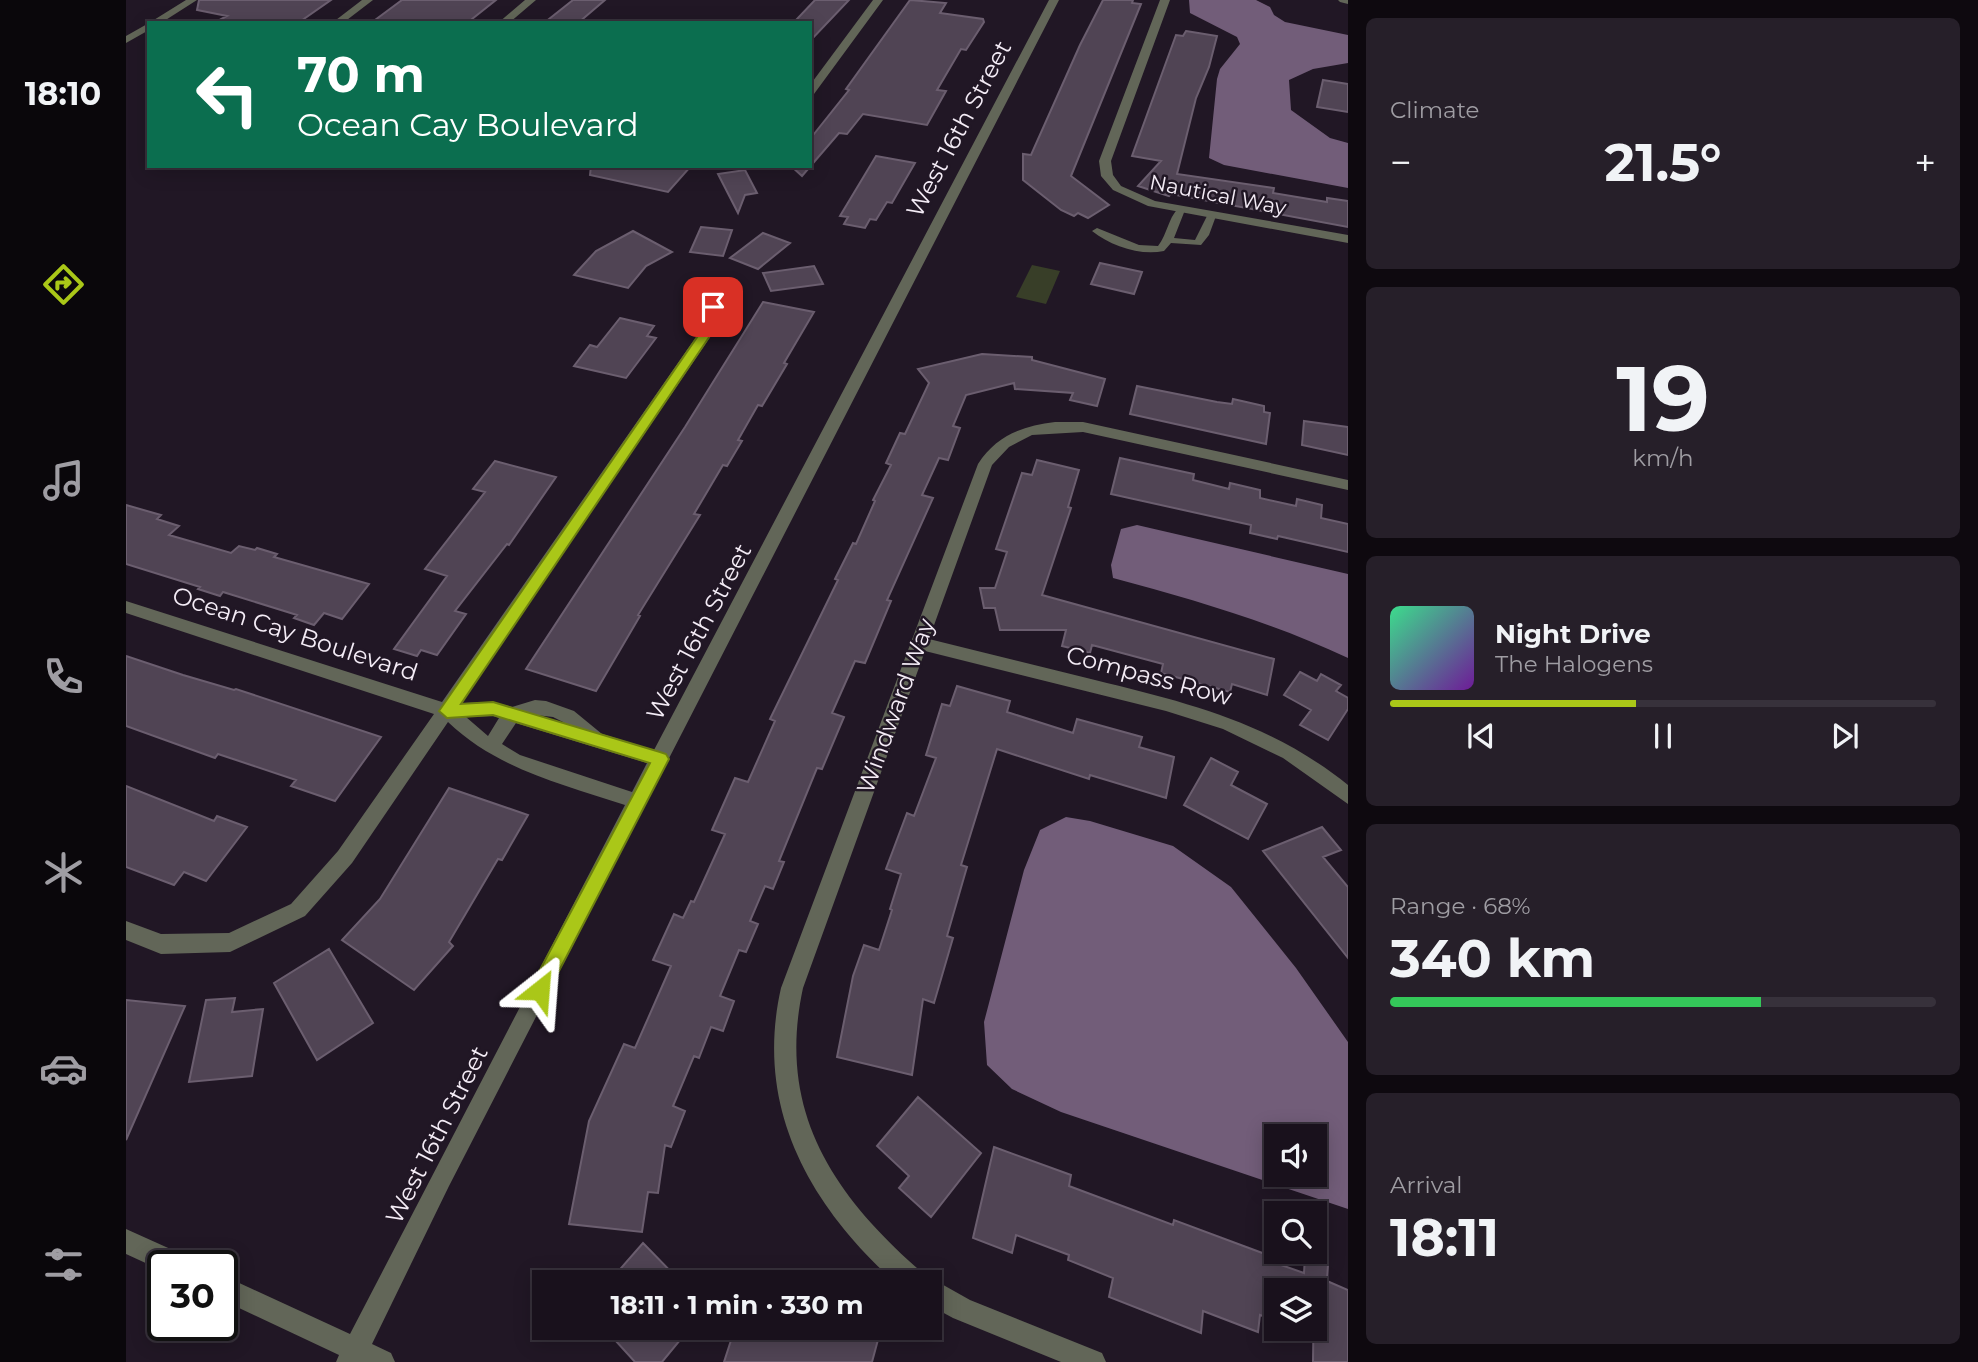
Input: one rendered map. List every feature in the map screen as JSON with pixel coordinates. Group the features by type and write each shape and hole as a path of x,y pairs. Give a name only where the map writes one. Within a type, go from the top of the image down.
{"street":[{"path":"157,21 192,0"},
{"path":"340,21 368,0"},
{"path":"505,21 531,0"},
{"path":"812,89 878,0"},
{"name":"West 16th Street","path":"352,1356 1054,0"},
{"name":"Nautical Way","path":"1165,0 1105,161 1107,176 1117,188 1152,204 1348,239"},
{"path":"126,40 147,27"},
{"path":"126,930 160,944 229,942 299,911 345,857 710,327 713,307 701,288"},
{"name":"Windward Way","path":"900,1270 868,1241 842,1212 816,1172 793,1113 786,1078 785,1030 792,988 985,464 993,451 1021,433 1059,426 1083,427 1348,485"},
{"name":"Ocean Cay Boulevard","path":"126,607 447,711 493,709 660,759"},
{"name":"Compass Row","path":"919,643 1203,713 1254,732 1294,754 1348,796"},
{"name":"Ocean Cay Boulevard","path":"447,711 475,737 513,760 638,802"},
{"path":"491,746 512,715"},
{"path":"126,1241 147,1251"},
{"path":"238,1295 352,1356 382,1362"},
{"path":"942,1298 962,1309 1093,1362"}],"lane":[{"path":"1097,231 1131,246 1151,251 1161,249 1168,240 1180,210"},
{"path":"1168,240 1198,243 1211,216"}],"green space":[{"path":"1032,265 1060,271 1046,304 1016,297"}],"shaded area":[{"path":"1189,0 1256,0 1270,7 1274,15 1285,22 1348,35 1348,63 1313,69 1289,80 1291,110 1330,138 1348,143 1348,188 1224,165 1209,158 1217,79 1220,69 1240,44 1237,37 1190,13"},
{"path":"1137,525 1348,574 1348,658 1262,623 1113,578 1111,565 1121,529"},
{"path":"1066,817 1090,821 1173,846 1231,887 1296,968 1348,1042 1348,1209 1283,1187 1327,1187 1327,1124 1264,1124 1264,1181 1061,1112 1012,1089 987,1065 984,1022 1024,870 1040,830"}],"building":[{"path":"199,0 331,0 301,21 218,21 227,16 197,10"},
{"path":"402,0 496,0 470,21 374,21"},
{"path":"573,0 605,0 580,21 547,21"},
{"path":"815,0 849,0 812,39 812,21 796,20"},
{"path":"910,0 946,3 940,13 983,19 984,22 966,50 961,49 937,90 946,91 927,125 863,114 847,134 839,133 812,164 812,136 849,90 846,89"},
{"path":"1103,0 1133,0 1132,3 1141,4 1071,176 1109,205 1088,218 1061,210 1023,180 1023,154 1031,155"},
{"path":"1186,31 1217,36 1209,67 1196,98 1177,174 1274,188 1273,193 1327,202 1327,198 1348,201 1348,227 1171,194 1169,196 1138,186 1161,161 1132,156 1176,35 1183,36"},
{"path":"1323,80 1348,84 1348,112 1317,107"},
{"path":"876,156 915,163 892,203 887,202 876,220 870,219 865,228 844,224 848,217 840,216"},
{"path":"591,168 689,168 668,192 590,175"},
{"path":"793,168 809,168 802,176"},
{"path":"745,170 757,193 745,195 738,213 718,174"},
{"path":"701,227 732,230 723,256 690,252"},
{"path":"633,231 672,252 646,266 628,288 574,275 596,251"},
{"path":"763,233 790,243 758,269 730,258"},
{"path":"1100,263 1142,272 1134,294 1091,284"},
{"path":"814,266 823,284 771,291 763,273"},
{"path":"763,302 814,312 784,363 787,364 762,406 758,405 738,440 742,441 727,466 723,465 694,514 700,515 638,615 640,616 596,691 526,669 685,427"},
{"path":"620,318 654,326 647,336 656,338 626,378 574,366 590,345 597,347"},
{"path":"982,354 1032,357 1032,360 1105,379 1097,406 1070,400 1073,393 1015,389 1014,383 966,395 953,426 960,428 948,460 939,458 922,495 933,498 887,600 891,601 865,663 855,661 832,713 844,717 822,769 817,768 779,861 784,862 773,889 765,886 750,921 758,924 746,952 739,950 720,996 734,1001 723,1031 711,1027 699,1058 694,1056 673,1106 685,1111 671,1147 665,1145 658,1193 648,1192 642,1232 569,1224 589,1121 624,1044 635,1048 671,966 653,960 674,914 683,918 691,901 694,902 725,834 712,830 735,778 748,782 775,721 770,719 838,580 835,579 853,543 856,544 875,501 873,500 891,465 886,463 900,433 905,434 929,383 918,369"},
{"path":"1137,386 1217,402 1232,404 1233,399 1264,406 1264,412 1270,413 1266,444 1130,414"},
{"path":"1304,421 1348,427 1348,455 1302,445"},
{"path":"1120,458 1194,474 1193,480 1229,489 1230,483 1260,490 1260,498 1296,506 1297,499 1322,505 1321,518 1348,524 1348,552 1278,536 1277,539 1250,533 1251,525 1111,494"},
{"path":"1037,460 1079,470 1068,507 1071,508 1042,595 1274,659 1267,695 1232,684 1230,692 1161,673 1163,664 1092,645 1090,653 1062,646 1066,630 1000,630 995,608 984,608 980,588 995,588 1007,552 996,549 1022,473 1032,475"},
{"path":"495,461 556,477 509,545 507,544 455,611 466,614 437,655 421,650 417,656 394,649 447,576 425,569 485,492 473,489"},
{"path":"126,505 161,515 157,519 179,526 169,535 231,553 239,546 255,550 257,548 277,554 274,557 369,584 342,619 324,613 314,625 294,618 297,615 223,592 220,596 198,589 200,587 126,564"},
{"path":"126,656 381,737 335,801 291,786 296,780 218,754 215,758 126,726"},
{"path":"1300,672 1317,681 1321,674 1341,685 1336,691 1348,698 1348,709 1328,740 1300,725 1311,710 1284,695"},
{"path":"957,686 1010,701 1007,712 1073,733 1077,719 1142,737 1139,747 1174,757 1166,798 1090,775 1089,779 997,749 961,865 967,867 947,936 953,938 934,1003 923,999 912,1075 837,1057 853,976 864,945 879,950 892,910 890,909 901,874 886,869 907,813 914,816 936,758 926,755 942,704 950,706"},
{"path":"1211,758 1238,772 1231,785 1267,804 1248,839 1184,805"},
{"path":"126,786 214,821 217,816 247,827 206,881 184,872 174,885 126,867"},
{"path":"449,788 528,815 502,860 498,859 449,942 453,946 414,990 342,940 380,899"},
{"path":"1322,827 1341,850 1323,857 1348,887 1348,958 1263,851"},
{"path":"329,949 373,1023 317,1060 274,983"},
{"path":"235,998 232,1012 263,1009 252,1076 189,1082 206,1000"},
{"path":"126,1000 185,1006 126,1140"},
{"path":"918,1097 981,1153 931,1217 899,1188 909,1176 877,1146"},
{"path":"994,1147 1071,1175 1069,1186 1173,1225 1174,1220 1264,1254 1264,1264 1278,1264 1304,1273 1305,1264 1328,1265 1327,1281 1327,1278 1264,1278 1264,1316 1260,1315 1258,1332 1203,1311 1201,1333 1109,1297 1113,1278 1068,1260 1069,1255 1016,1235 1012,1253 973,1238"},
{"path":"643,1243 669,1270 619,1270"},
{"path":"1327,1281 1348,1290 1348,1362 1313,1362 1313,1341 1327,1341"},
{"path":"615,1340 680,1340 662,1362 635,1362"},
{"path":"731,1340 878,1340 872,1362 724,1362"}],"route":[{"path":"540,990 660,759 493,709 447,711 710,327 713,307"}]}
